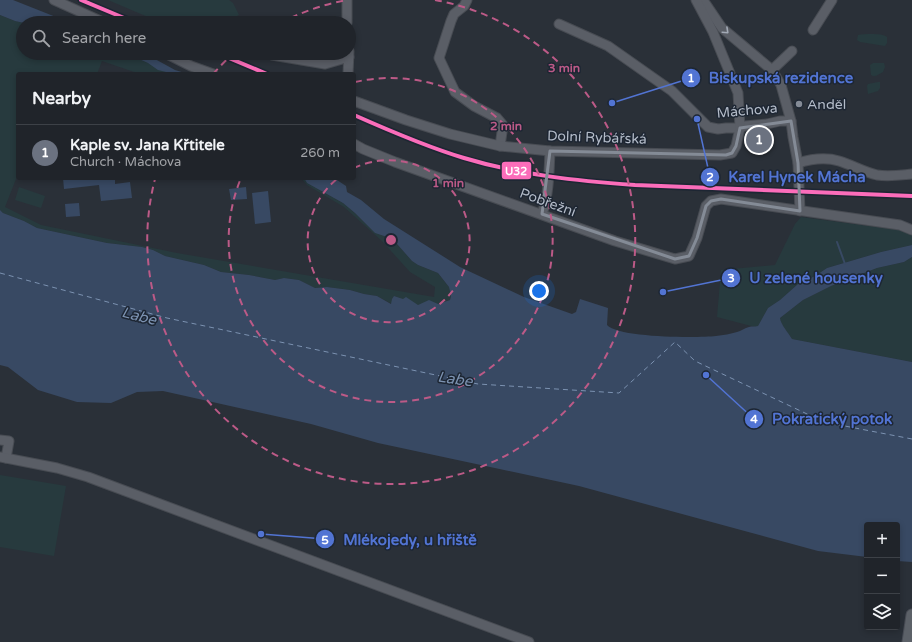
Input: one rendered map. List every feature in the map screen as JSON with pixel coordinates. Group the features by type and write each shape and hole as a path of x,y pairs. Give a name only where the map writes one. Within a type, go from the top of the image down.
{"main road":[{"path":"908,642 912,615"}],"street":[{"path":"54,0 89,16"},
{"path":"347,0 348,16"},
{"path":"467,0 464,6 454,14 439,58 455,92 474,106 497,118 503,126 500,146"},
{"path":"696,0 713,32 738,93 740,128"},
{"path":"703,0 722,28 772,70 781,85 791,121 798,163 800,211 900,225 912,230"},
{"path":"813,30 832,0"},
{"name":"Máchova","path":"559,24 608,46 672,92 708,127 718,130 780,121 791,121"},
{"path":"772,70 792,51"},
{"path":"179,60 208,72"},
{"path":"301,60 325,64 335,60"},
{"path":"348,72 349,60"},
{"name":"Dolní Rybářská","path":"356,102 450,134 500,146 550,151 726,155 732,153 736,146 740,128"},
{"name":"Pobřežní","path":"356,145 395,162 615,241 675,259 689,256 697,238 706,206 711,202 721,199 800,211"},
{"path":"542,214 545,205 550,151"},
{"path":"798,163 825,159 837,161 879,175 889,176 912,174"},
{"path":"0,440 9,441 3,458 57,468 88,477 529,642"}],"highlighted area":[{"path":"791,121 798,163 800,211 721,199 711,201 706,206 697,238 689,256 675,259 542,214 550,151 726,155 732,153 736,146 740,128"}],"green space":[{"path":"108,0 229,0 233,3 239,15 237,16 146,16"},
{"path":"0,15 16,21 16,60 141,60 168,72 134,72 102,61 98,72 16,72 16,179 5,207 41,225 177,253 434,297 435,287 410,272 382,241 344,207 307,185 303,180 305,180 307,183 343,203 375,233 387,237 397,244 412,261 438,273 449,287 451,296 450,300 438,304 418,305 394,296 392,304 377,296 327,287 315,288 299,280 284,278 275,280 221,272 204,265 165,256 153,250 142,247 107,243 37,228 3,213 0,210"},
{"path":"873,34 885,36 887,37 887,43 885,46 860,42 857,40 858,35"},
{"path":"873,63 884,63 885,67 883,72 876,76 872,76 870,65"},
{"path":"880,82 880,88 878,91 868,94 868,84"},
{"path":"19,187 45,196 41,208 15,200"},
{"path":"801,217 899,230 912,228 912,245 881,252 827,268 815,276 798,284 780,300 768,308 758,326 755,327 717,317 721,270 775,265 795,224"},
{"path":"912,257 912,362 792,339 782,324 780,318 803,300 831,286 877,268 904,262"},
{"path":"0,475 66,486 54,556 0,547"}],"water":[{"path":"0,0 13,0 53,16 16,16 16,21 0,15"},
{"path":"141,60 157,60 182,72 166,72 158,70"},
{"path":"63,180 115,180 115,184 130,182 132,198 101,201 99,185 64,189"},
{"name":"Labe","path":"305,180 337,180 346,186 347,192 361,200 384,219 460,267 524,297 572,314 576,312 580,299 608,308 607,325 614,329 642,335 676,337 716,336 738,332 749,327 758,326 768,308 780,300 798,284 815,276 827,268 881,252 912,245 912,257 904,262 877,268 831,286 803,300 780,318 783,326 792,339 912,362 912,562 900,561 900,522 864,522 864,557 818,551 579,486 378,443 311,424 163,391 137,392 111,403 77,402 38,390 8,367 0,365 0,210 3,213 37,228 107,243 142,247 153,250 165,256 204,265 221,272 275,280 284,278 299,280 315,288 327,287 377,296 391,304 394,296 403,299 406,297 418,305 429,300 438,304 450,300 451,296 449,287 438,273 412,261 397,244 387,237 375,233 343,203 307,183"},
{"path":"246,187 247,199 231,200 229,189"},
{"path":"268,191 271,222 255,224 252,193"},
{"path":"79,203 80,216 66,217 65,204"}],"waterway":[{"path":"837,242 845,264"}],"ferry route":[{"path":"0,273 167,318 478,384 619,393 675,342 695,361 824,422 912,439"}],"railway":[{"path":"751,149 762,147"}],"transit line":[{"name":"U32","path":"81,0 119,16"},
{"name":"U32","path":"234,60 262,72"},
{"name":"U32","path":"356,116 450,154 485,164 528,173 635,185 912,196"}],"place":[{"name":"Biskupská rezidence","path":"612,103"},
{"name":"Anděl","path":"799,104"},
{"name":"Karel Hynek Mácha","path":"697,119"},
{"name":"Kaple sv. Jana Křtitele","path":"759,140"},
{"name":"U zelené housenky","path":"663,292"},
{"name":"Pokratický potok","path":"706,375"},
{"name":"Mlékojedy, u hřiště","path":"261,534"}]}
